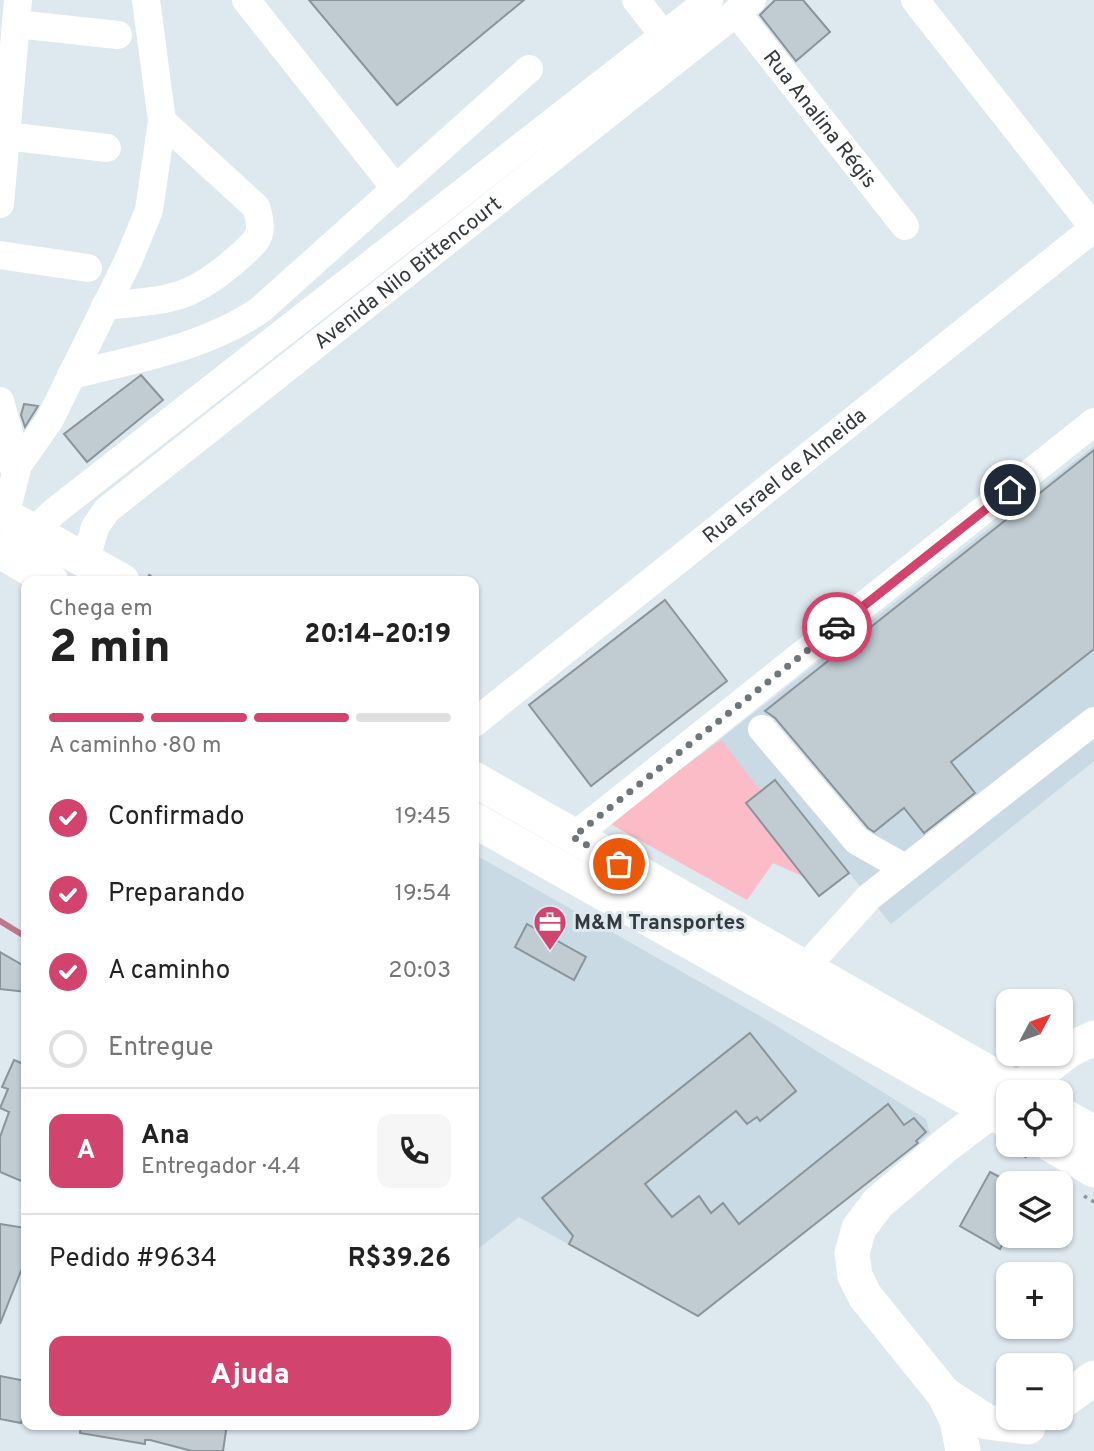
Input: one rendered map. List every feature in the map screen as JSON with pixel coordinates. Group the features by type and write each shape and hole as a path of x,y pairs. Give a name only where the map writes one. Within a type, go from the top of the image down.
{"main road":[{"path":"13,520 113,576"},
{"path":"0,551 42,576"},
{"path":"479,782 804,969 996,1092"},
{"path":"479,823 940,1082 996,1097"},
{"path":"1034,1080 1069,1050 1094,1038"},
{"path":"940,1082 951,1116 946,1145"},
{"path":"963,1451 957,1420 944,1394 865,1296 855,1276 852,1253 859,1228 866,1217 946,1145 996,1111"},
{"path":"1073,1121 1094,1133"},
{"path":"1072,1157 1094,1170"},
{"path":"1073,1393 1094,1378"},
{"path":"944,1394 987,1422 996,1422"},
{"path":"999,1451 1025,1430"}],"street":[{"path":"9,461 50,421 149,211 162,121 146,0"},
{"path":"246,0 396,189"},
{"path":"636,0 672,46"},
{"name":"Avenida Nilo Bittencourt","path":"86,561 95,527 107,510 672,46 709,0"},
{"path":"915,0 1094,228"},
{"name":"Avenida Nilo Bittencourt","path":"13,520 55,511 672,46 744,6"},
{"name":"Rua Analina Régis","path":"744,6 905,226"},
{"path":"0,204 17,12 118,35"},
{"path":"71,375 197,343 230,331 260,310 529,69"},
{"path":"106,306 169,300 209,284 257,241 262,226 256,207 162,121"},
{"path":"6,136 107,148"},
{"name":"Rua Israel de Almeida","path":"479,719 1094,228"},
{"path":"0,255 89,268"},
{"path":"0,401 9,461 13,520"},
{"path":"573,837 1094,422"},
{"path":"804,969 869,897 1094,721"},
{"path":"762,729 857,841 905,868"}],"shaded area":[{"path":"1094,446 1094,450 765,711 866,838 904,808 926,835 976,795 951,762 1094,649 1094,761 891,924 849,873 819,896 805,877 773,863 649,795"},
{"path":"721,740 761,791 805,877 773,863 747,900 607,822"},
{"path":"479,857 767,1020 926,1119 930,1133 698,1316 519,1217 479,1248"}],"building":[{"path":"309,0 524,0 397,105"},
{"path":"775,0 803,0 830,32 796,61 760,15"},
{"path":"141,375 163,400 87,462 64,434"},
{"path":"24,404 38,406 25,427 21,415"},
{"path":"1094,450 1094,649 951,762 975,793 924,833 904,808 874,832 775,718 765,711"},
{"path":"665,600 727,681 591,786 529,705"},
{"path":"775,780 849,873 819,896 746,803"},
{"name":"M&M Transportes","path":"527,924 586,957 574,980 515,947"},
{"path":"0,952 21,964 21,991 0,989"},
{"path":"750,1033 796,1091 760,1121 757,1117 747,1124 736,1111 645,1184 672,1217 699,1196 711,1213 723,1203 739,1224 888,1104 904,1125 914,1118 926,1132 916,1141 918,1143 698,1316 569,1244 573,1236 542,1198"},
{"path":"14,1060 21,1063 21,1181 0,1172 0,1137 9,1112 0,1108 8,1089 2,1087"},
{"path":"990,1172 996,1175 996,1247 960,1226"},
{"path":"0,1224 21,1227 21,1271 0,1324"},
{"path":"0,1376 21,1380 21,1423 0,1419"},
{"path":"80,1430 226,1430 223,1451 192,1451 150,1440 145,1440 145,1444 80,1433"}],"waterway":[{"path":"0,921 21,934"}],"way so far":[{"path":"619,864 573,837 837,627"}],"place":[{"name":"M&M Transportes","path":"550,952"}],"route":[{"path":"837,627 1010,490"}]}
